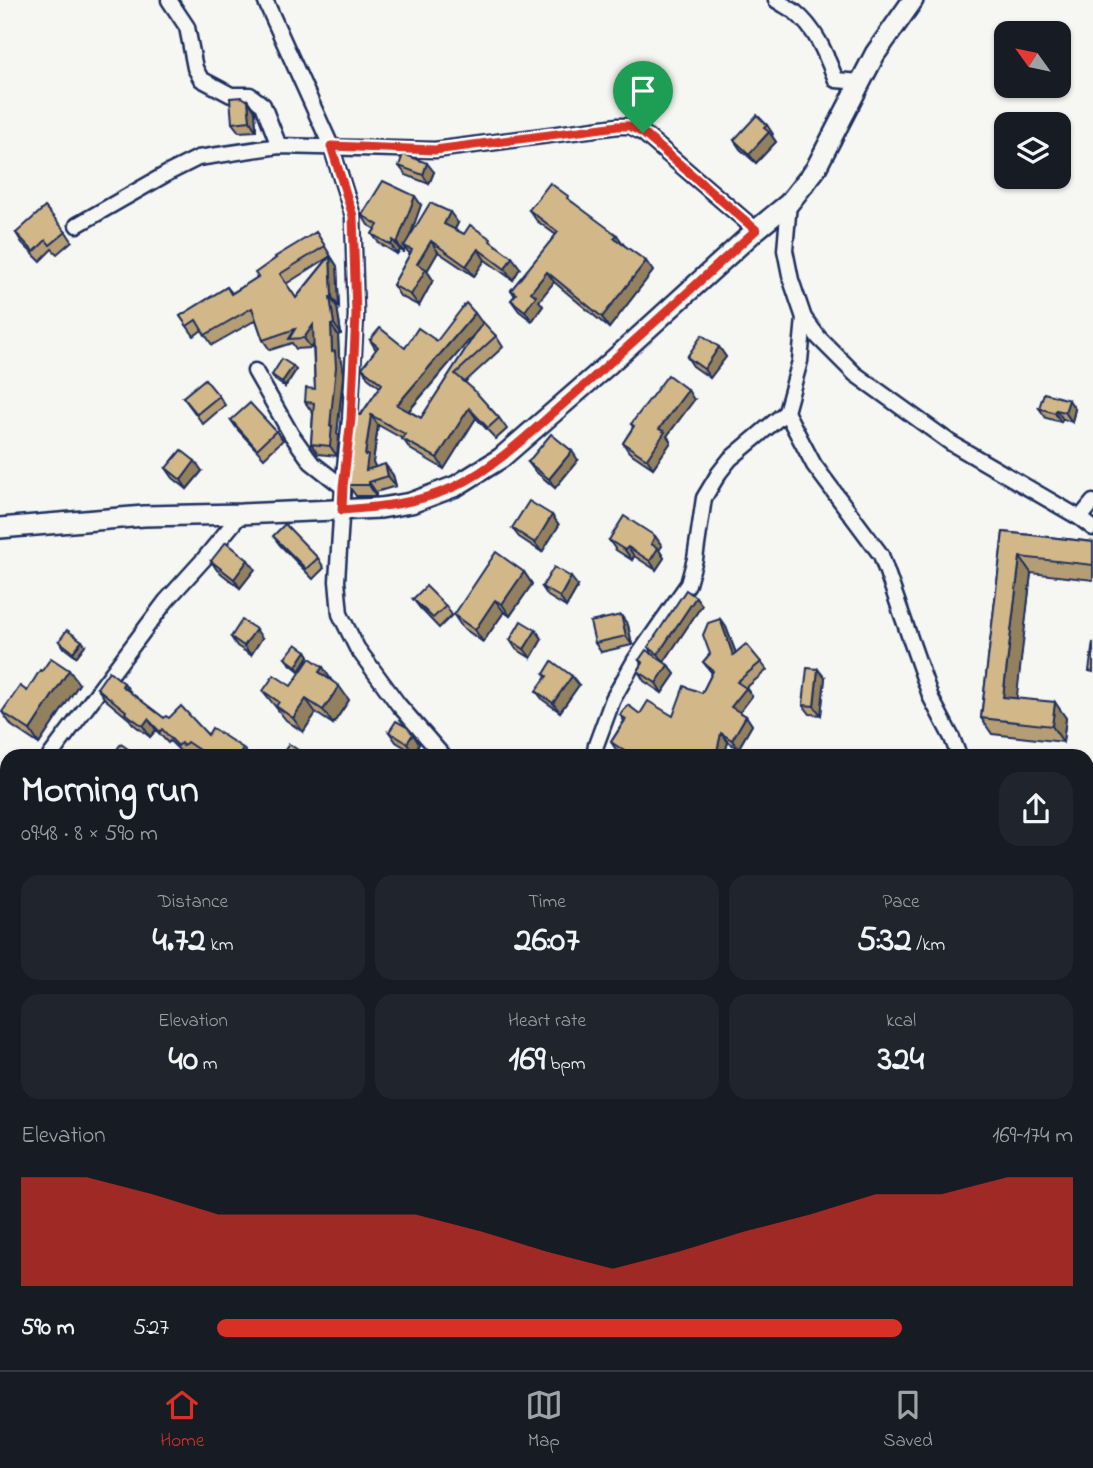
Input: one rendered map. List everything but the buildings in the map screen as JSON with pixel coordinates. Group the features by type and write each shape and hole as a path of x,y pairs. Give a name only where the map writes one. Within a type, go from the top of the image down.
{"street":[{"path":"169,0 187,27 195,68 201,79 231,95 250,95 263,105 279,146"},
{"path":"265,0 331,146 353,216 356,315 351,419 343,487 337,582 341,614 357,648 398,704 437,749"},
{"path":"776,0 795,12 812,30 836,79 861,82"},
{"path":"0,528 144,516 381,508 411,503 456,486 501,458 789,203 815,170 875,54 913,0"},
{"path":"77,225 198,158 279,146 435,150 630,126 643,133 756,230"},
{"path":"789,203 785,250 791,280 804,318 818,338 855,374 951,443 1093,528"},
{"path":"595,749 613,699 635,660 688,584 695,559 704,498 730,459 786,412 800,361 804,318"},
{"path":"255,371 291,434 311,462 343,487"},
{"path":"786,412 814,465 881,555 930,698 957,749"},
{"path":"1080,518 1093,502"},
{"path":"55,749 166,601 241,514"}],"route":[{"path":"618,126 630,126 643,133 756,230 501,458 456,486 411,503 342,510 351,419 356,315 353,216 331,146 435,150 618,126"}]}
